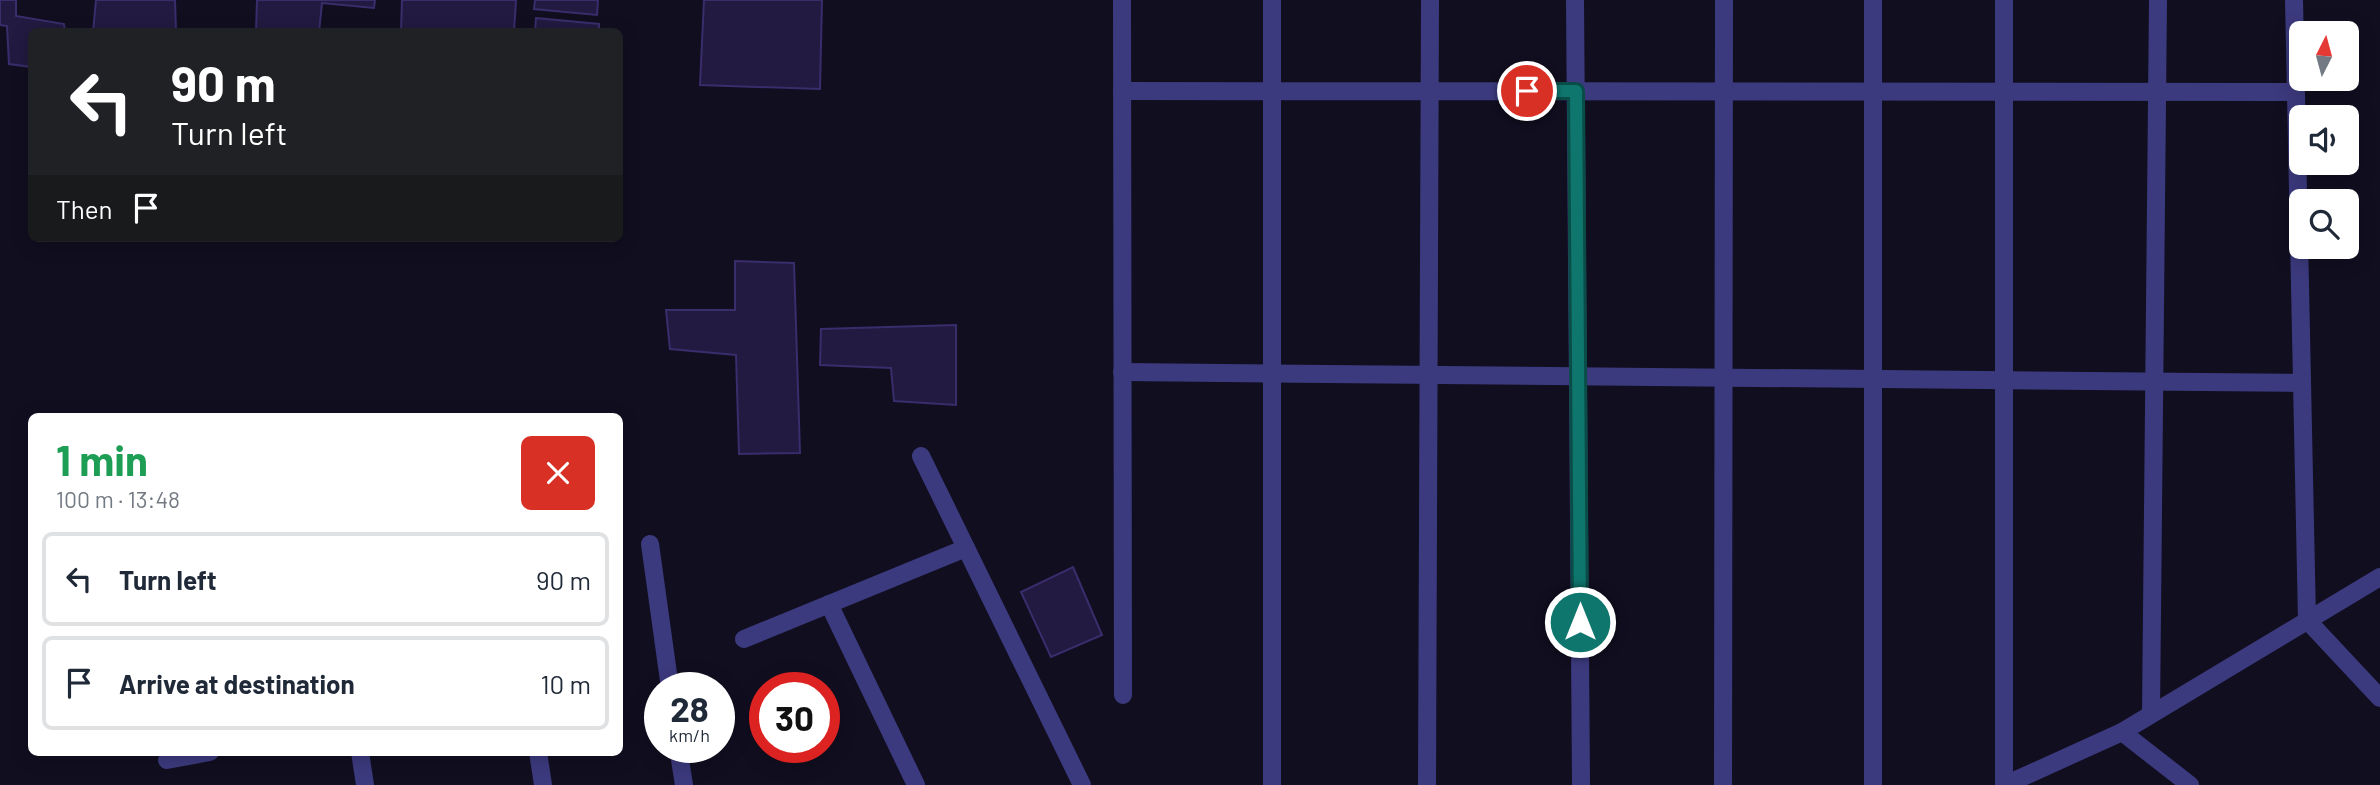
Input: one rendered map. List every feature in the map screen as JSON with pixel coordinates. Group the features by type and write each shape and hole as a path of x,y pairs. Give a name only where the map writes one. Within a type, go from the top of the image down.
{"street":[{"path":"1122,0 1123,695"},
{"path":"1272,0 1272,785"},
{"path":"1427,785 1430,0"},
{"path":"1575,0 1581,785"},
{"path":"1723,785 1724,0"},
{"path":"1873,0 1873,785"},
{"path":"2004,0 2005,785 2122,732 2380,577"},
{"path":"2151,714 2158,0"},
{"path":"2294,0 2307,620 2380,698"},
{"path":"1122,91 2296,92"},
{"path":"1122,372 2302,383"},
{"path":"921,456 1083,785"},
{"path":"650,544 668,672"},
{"path":"744,639 966,548"},
{"path":"829,604 916,785"},
{"path":"2122,732 2190,785"},
{"path":"167,760 188,756"},
{"path":"361,756 365,785"},
{"path":"539,756 543,785"},
{"path":"681,763 684,785"}],"building":[{"path":"0,0 16,0 16,16 64,24 64,28 28,28 28,66 9,64 7,26 0,25"},
{"path":"96,0 175,0 176,28 93,28"},
{"path":"257,0 375,0 374,8 322,3 319,28 256,28"},
{"path":"402,0 516,0 514,28 401,28"},
{"path":"535,0 598,0 597,15 534,9"},
{"path":"704,0 822,0 820,89 700,85"},
{"path":"536,18 599,24 599,28 535,28"},
{"path":"735,261 794,263 800,453 739,454 736,355 670,349 666,310 735,310"},
{"path":"956,325 956,405 894,401 891,368 820,365 821,329"},
{"path":"1073,567 1102,635 1051,657 1021,592"}],"route":[{"path":"1527,91 1576,91 1580,622"}]}
